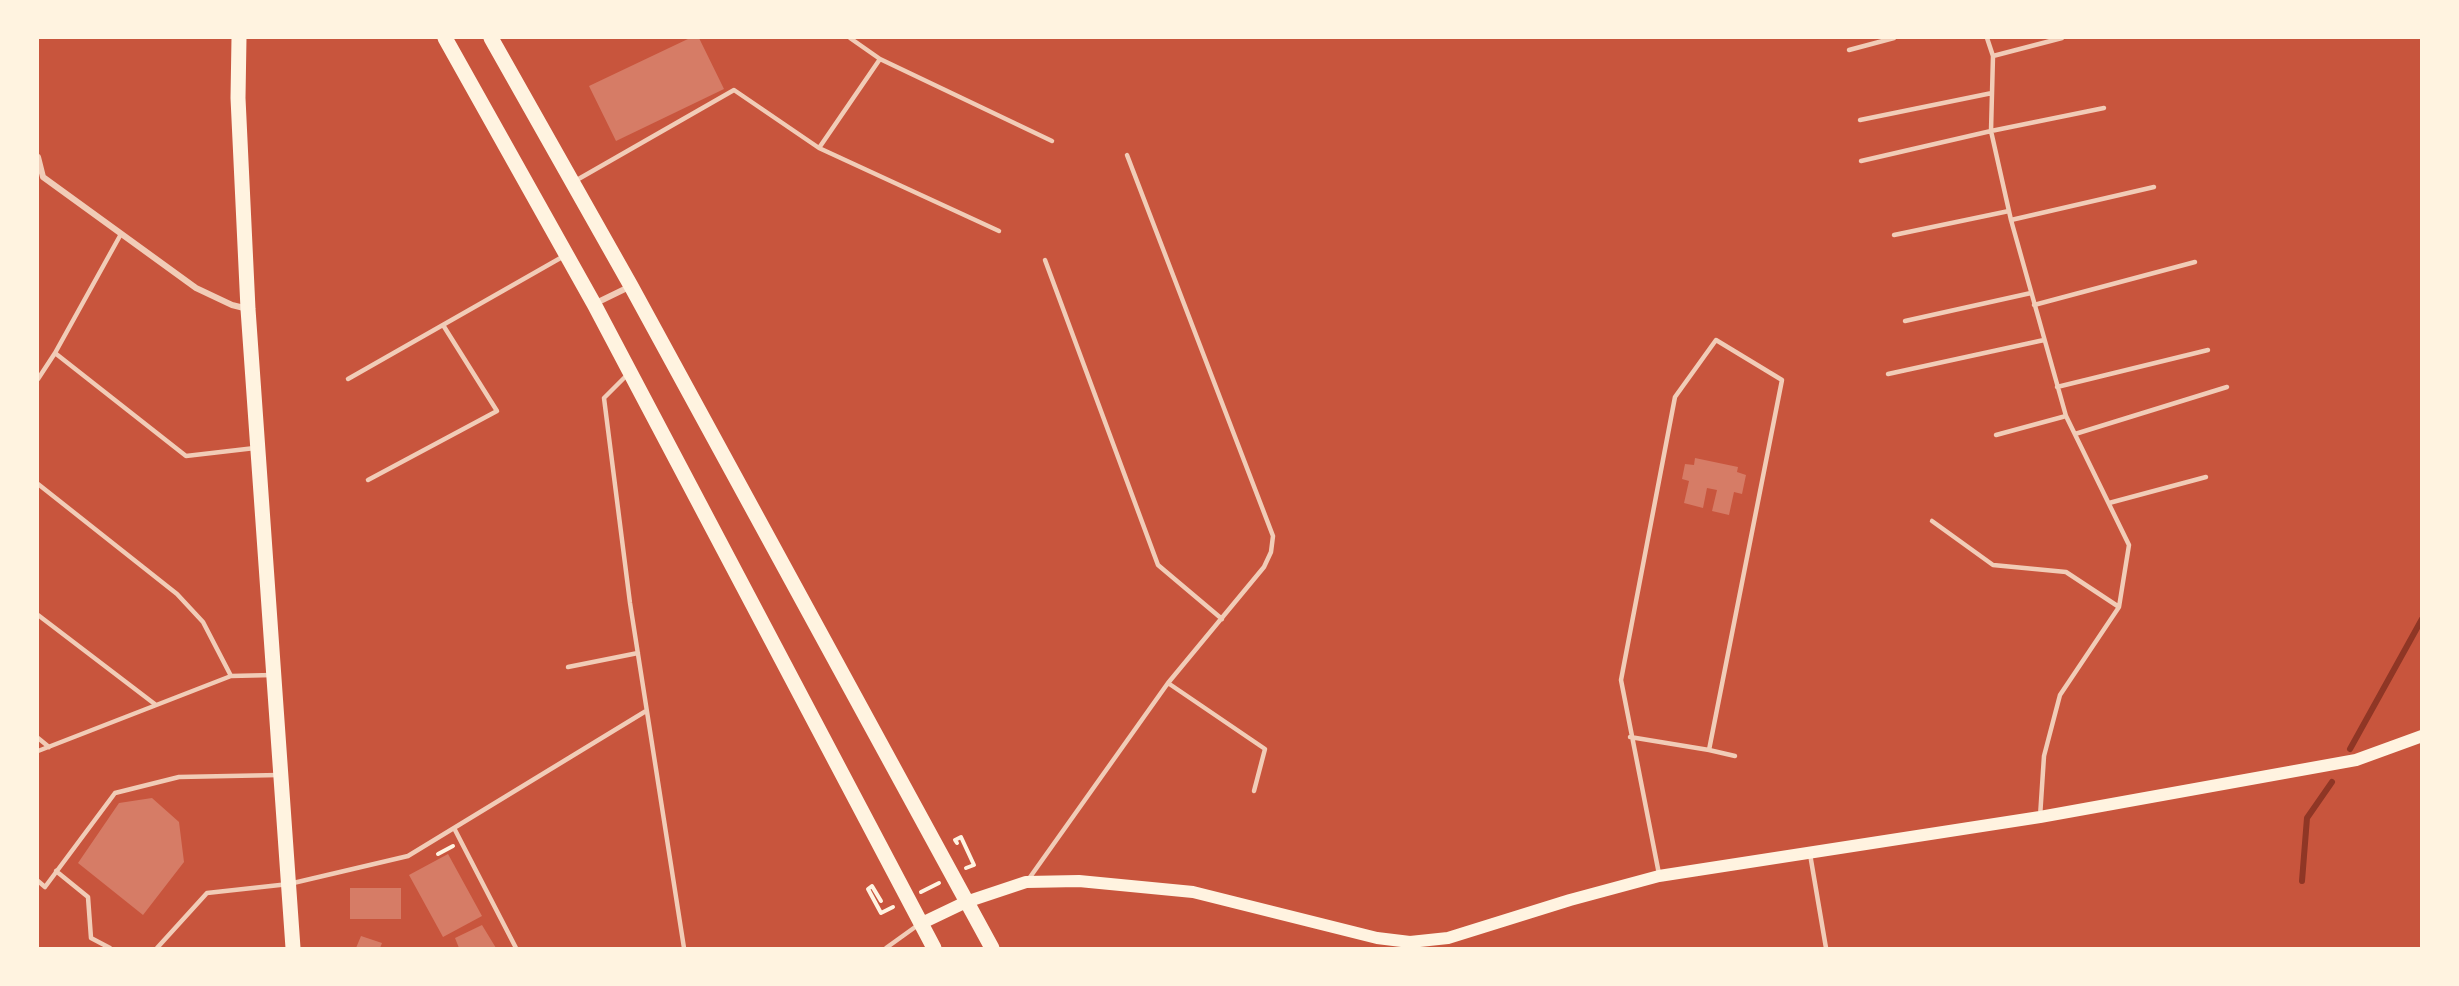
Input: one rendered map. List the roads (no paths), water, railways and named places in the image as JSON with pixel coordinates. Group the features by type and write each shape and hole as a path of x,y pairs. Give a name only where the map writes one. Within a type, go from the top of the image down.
{"main road":[{"path":"239,38 238,98 248,309 293,948"},
{"path":"445,38 594,303 934,948"},
{"path":"491,38 631,286 992,948"},
{"path":"920,924 966,902 1026,882 1079,881 1193,892 1377,938 1410,942 1448,938 1570,900 1659,876 2040,817 2356,760 2421,736"}],"street":[{"path":"38,158 40,177 196,288 232,305 248,309"},
{"path":"594,303 631,286"}],"lane":[{"path":"850,38 880,59 1052,141"},
{"path":"1849,50 1894,38"},
{"path":"1988,38 1993,56 1991,131 2034,305 2066,416 2129,545 2119,608 2060,695 2044,756 2040,817"},
{"path":"1993,56 2062,38"},
{"path":"819,148 880,59"},
{"path":"573,182 734,90 819,148 999,231"},
{"path":"1860,120 1992,93"},
{"path":"1861,160 2104,108"},
{"path":"1026,882 1168,683 1264,567 1271,552 1273,536 1127,155"},
{"path":"2012,220 2154,187"},
{"path":"1894,236 2009,211"},
{"path":"38,379 55,353 121,234"},
{"path":"348,379 567,254"},
{"path":"1045,260 1158,565 1222,619"},
{"path":"2034,305 2195,262"},
{"path":"1905,321 2031,293"},
{"path":"368,480 497,411 443,325"},
{"path":"1659,876 1630,737 1621,680 1675,397 1716,340 1782,380 1709,750"},
{"path":"1888,374 2044,340"},
{"path":"2057,387 2208,350"},
{"path":"55,353 186,456 258,448"},
{"path":"630,372 604,398 646,711 684,948"},
{"path":"2075,434 2228,387"},
{"path":"1996,435 2066,416"},
{"path":"2109,503 2206,477"},
{"path":"38,484 177,594 203,622 231,675"},
{"path":"1932,521 1993,565 2066,572 2119,608"},
{"path":"38,615 156,705"},
{"path":"568,667 638,653"},
{"path":"38,751 231,675 275,675"},
{"path":"1168,683 1265,749 1254,791"},
{"path":"157,948 207,893 289,884 408,856 646,711"},
{"path":"1630,737 1735,756"},
{"path":"38,738 49,747"},
{"path":"38,881 45,886 115,793 179,777 282,775"},
{"path":"454,828 516,948"},
{"path":"1810,854 1826,948"},
{"path":"56,871 88,897 91,938 110,948"},
{"path":"886,948 920,924"}],"waterway":[{"path":"2350,749 2422,619"},
{"path":"2302,881 2307,818 2332,782"}]}
